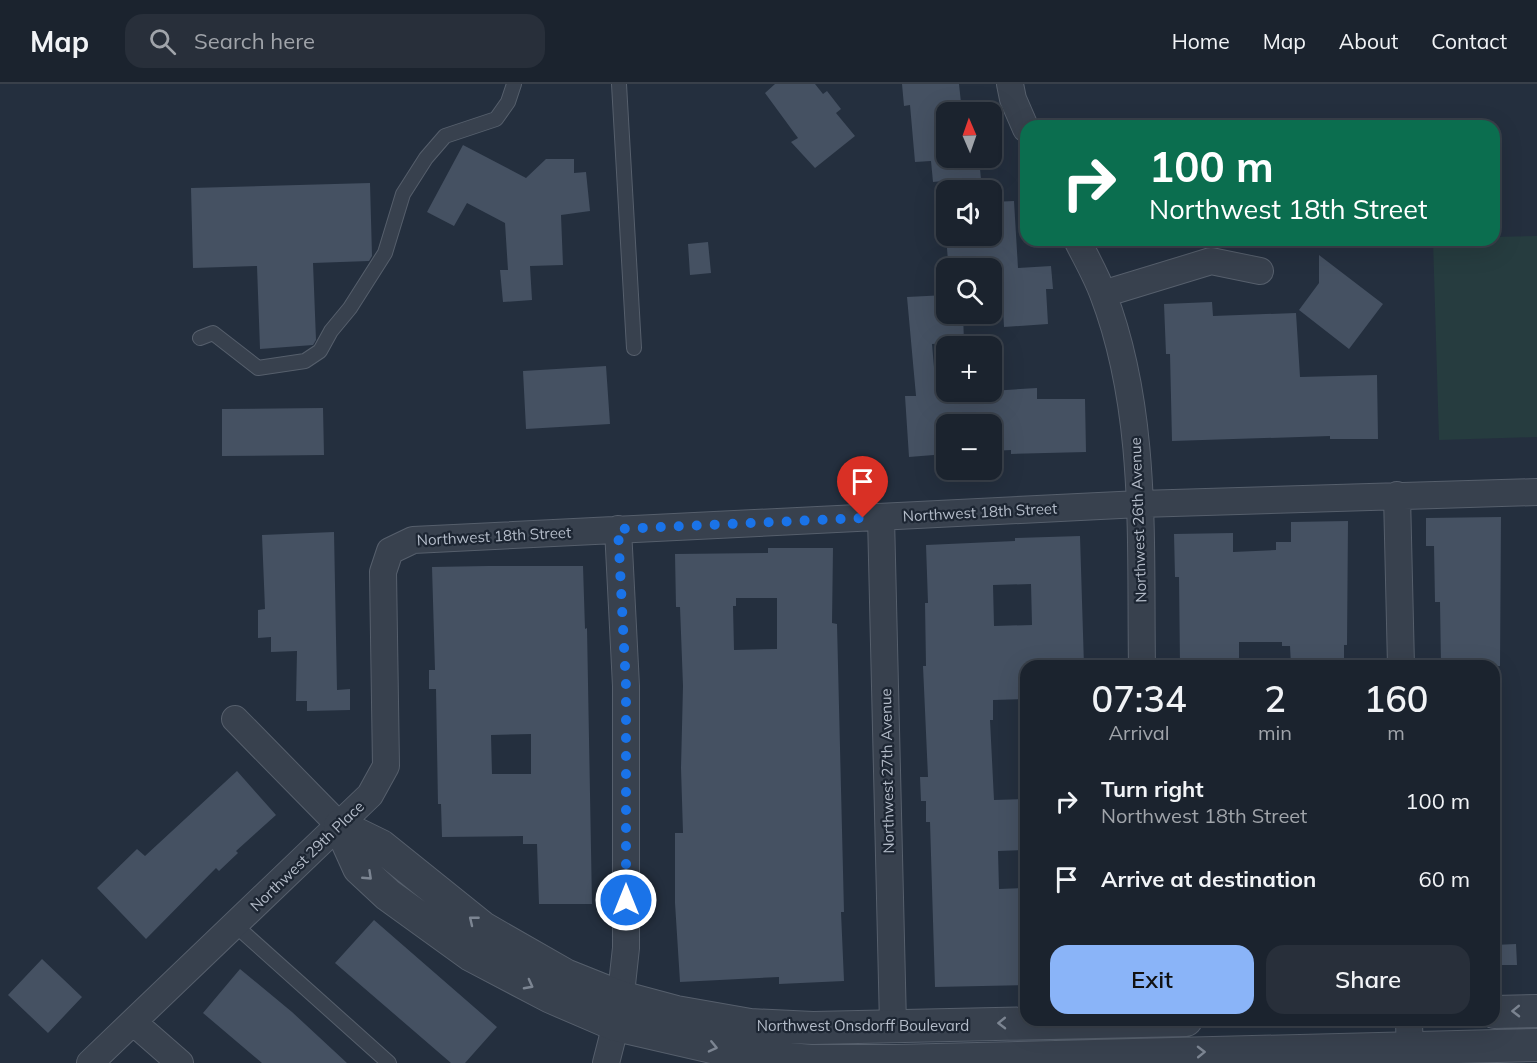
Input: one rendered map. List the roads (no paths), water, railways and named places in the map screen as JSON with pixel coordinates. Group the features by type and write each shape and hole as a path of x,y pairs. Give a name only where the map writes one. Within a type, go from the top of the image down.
{"street":[{"path":"1010,84 1013,99 1022,120"},
{"name":"Northwest 26th Avenue","path":"1080,246 1103,294 1125,369 1134,432 1140,504 1142,660"},
{"path":"1103,294 1211,261 1260,271"},
{"name":"Northwest 18th Street","path":"390,551 413,540 618,529 1140,504 1537,492"},
{"path":"1397,495 1401,660"},
{"name":"Northwest 27th Avenue","path":"881,517 892,1025"},
{"path":"606,1063 618,1011 626,948 626,686 618,529"},
{"name":"Northwest 29th Place","path":"90,1063 370,795 386,766 383,572 390,551"},
{"name":"Northwest Onsdorff Boulevard","path":"235,719 340,826 359,868 388,895 462,948 551,997 618,1011 747,1055 810,1061 896,1062 1148,1058 1410,1044 1537,1045"},
{"name":"Northwest Onsdorff Boulevard","path":"618,1011 676,1012 750,1026 813,1028 1020,1022"},
{"path":"1500,1012 1537,1011"},
{"path":"133,1022 180,1063"},
{"path":"1147,1026 1148,1058"}],"lane":[{"path":"200,338 213,333 258,368 305,361 320,351 331,331 350,308 385,254 403,194 426,158 445,136 496,119 508,102 514,84"},
{"path":"619,84 634,348"},
{"path":"235,925 389,1063"}]}
